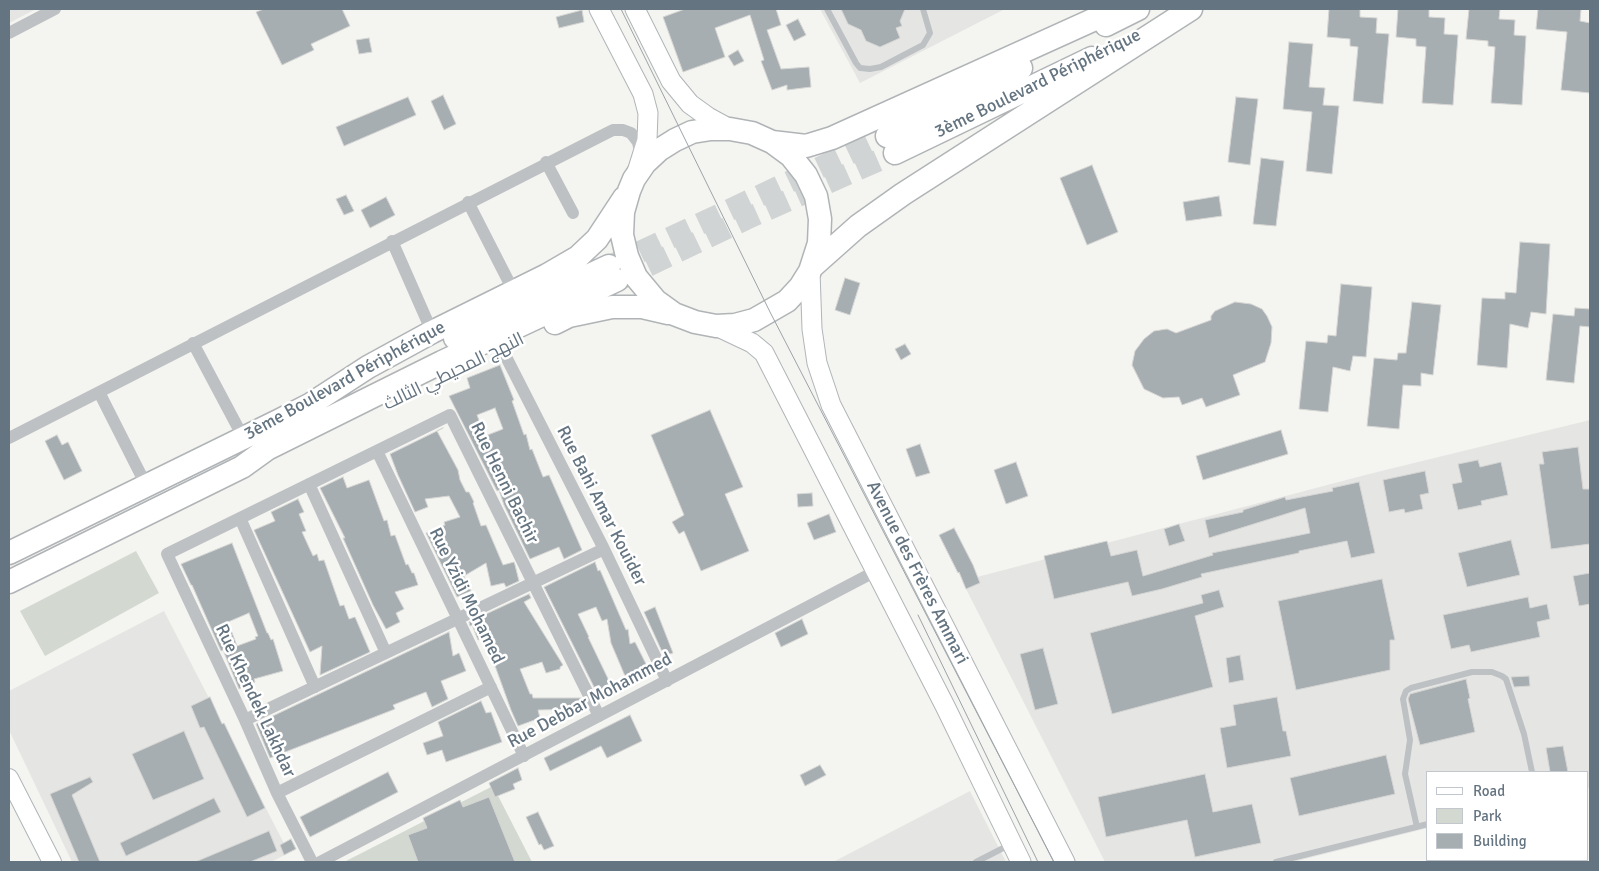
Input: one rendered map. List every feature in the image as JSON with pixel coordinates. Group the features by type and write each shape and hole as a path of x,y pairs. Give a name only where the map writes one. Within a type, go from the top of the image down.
{"highway":[{"path":"772,142 806,146 832,138 1117,9"},
{"name":"3ème Boulevard Périphérique","path":"1138,9 891,144 1186,12"},
{"path":"635,176 623,212 622,235 627,256 636,277 649,295 674,314 694,322 716,326 735,325 754,320 787,301 800,287 812,268 858,226 903,194 1186,12"},
{"name":"3ème Boulevard Périphérique","path":"9,553 311,404 368,367 578,257 597,239 635,176 659,150 675,140 711,128 730,128 752,133 772,142"},
{"path":"772,142 791,156 806,175 816,196 820,220 819,243 812,268"},
{"name":"3ème Boulevard Périphérique","path":"9,582 242,467 267,449 442,362 613,273"},
{"name":"النهج المحيطي الثالث","path":"311,404 613,273"},
{"name":"النهج المحيطي الثالث","path":"242,467 265,463 569,316 612,307 642,307 674,314"}],"main road":[{"path":"599,9 643,94 648,113 647,140 635,176"},
{"path":"635,9 671,81 690,104 708,117 730,128"},
{"name":"Avenue des Frères Ammari","path":"812,268 812,329 816,354 831,405 1065,862"},
{"name":"Avenue des Frères Ammari","path":"716,326 752,343 764,353 876,571 1021,862"},
{"path":"9,778 52,862"}],"street":[{"path":"9,33 55,9"},
{"path":"9,438 546,162 613,130 623,130 632,133 638,142 635,176"},
{"path":"546,162 573,213"},
{"path":"468,202 514,292"},
{"path":"392,241 432,332"},
{"path":"193,343 243,437"},
{"name":"Rue Bahi Amar Kouider","path":"502,349 604,549 667,681"},
{"path":"99,392 146,485"},
{"name":"Rue Henni Bachir","path":"167,554 450,415 599,716"},
{"name":"Rue Yzidi Mohamed","path":"377,451 524,756"},
{"path":"309,484 386,653"},
{"path":"240,518 314,687"},
{"path":"245,720 604,549"},
{"name":"Rue Khendek Lakhdar","path":"167,554 277,793 312,862"},
{"name":"Rue Debbar Mohammed","path":"320,862 876,571"},
{"path":"277,793 491,687"}],"lane":[{"path":"827,9 856,63 860,68 870,69 892,61 922,45 930,33 924,9"},
{"path":"1417,826 1405,774 1410,740 1403,699 1406,691 1411,688 1472,672 1492,672 1502,676 1506,679 1524,734 1532,771"},
{"path":"1276,862 1426,824"},
{"path":"976,862 1012,843"}],"shaded area":[{"path":"9,9 36,9 9,23"},
{"path":"820,9 1005,9 860,83"},
{"path":"1590,420 1590,787 1589,771 1426,771 1426,829 1293,862 1105,862 962,581 1373,473"},
{"path":"164,611 289,853 271,862 72,862 9,730 9,691"},
{"path":"970,791 1006,862 833,862"}],"green space":[{"path":"136,551 159,593 45,656 20,611"},
{"path":"493,786 532,862 344,862"}],"building":[{"path":"264,9 342,9 350,26 311,44 314,50 282,65 256,12"},
{"path":"685,9 776,9 781,25 767,30 781,69 809,67 811,87 787,90 787,85 772,90 761,61 764,60 750,15 715,28 725,57 683,72 663,17"},
{"path":"841,9 905,9 900,21 902,26 896,28 900,38 880,47 866,41 861,30 848,24"},
{"path":"1329,9 1360,9 1360,17 1377,18 1376,33 1389,34 1383,104 1353,101 1358,47 1350,46 1350,39 1327,37"},
{"path":"1398,9 1429,9 1429,17 1445,18 1444,34 1458,35 1453,105 1422,103 1426,47 1416,46 1416,39 1396,37"},
{"path":"1469,9 1500,9 1499,19 1515,20 1514,35 1526,36 1522,105 1491,103 1495,47 1488,46 1488,41 1466,39"},
{"path":"1538,9 1581,9 1580,21 1590,23 1590,93 1561,90 1567,32 1536,29"},
{"path":"582,10 584,22 559,28 556,17"},
{"path":"798,19 806,35 794,41 786,25"},
{"path":"369,38 372,52 359,54 356,40"},
{"path":"1289,42 1313,44 1309,87 1325,88 1323,105 1339,106 1332,174 1306,171 1312,112 1283,109"},
{"path":"738,50 744,61 734,66 728,56"},
{"path":"443,95 456,124 444,130 431,101"},
{"path":"408,97 416,115 344,146 336,127"},
{"path":"1236,97 1258,99 1250,165 1228,162"},
{"path":"1261,158 1284,161 1276,226 1253,224"},
{"path":"1092,165 1118,232 1087,245 1060,178"},
{"path":"346,195 354,211 344,215 336,199"},
{"path":"1219,196 1222,216 1186,221 1183,202"},
{"path":"386,197 395,215 370,228 361,210"},
{"path":"1520,242 1550,244 1546,314 1531,312 1528,328 1510,324 1507,368 1477,365 1482,298 1505,299 1505,292 1516,293"},
{"path":"845,278 860,283 850,315 835,310"},
{"path":"1341,284 1372,287 1366,357 1353,356 1350,371 1333,367 1328,412 1299,409 1306,341 1327,343 1328,335 1336,336"},
{"path":"1235,302 1251,304 1262,309 1272,327 1271,343 1265,362 1233,375 1240,395 1206,407 1202,398 1182,405 1179,397 1163,398 1144,389 1132,365 1135,351 1144,339 1154,331 1167,329 1176,333 1211,320 1211,316 1215,311"},
{"path":"1412,302 1441,305 1433,375 1421,373 1421,386 1403,385 1399,429 1367,426 1374,358 1397,360 1398,353 1406,353"},
{"path":"1575,308 1590,309 1590,327 1580,326 1574,383 1546,380 1553,314 1574,316"},
{"path":"905,344 911,354 901,360 895,349"},
{"path":"500,365 514,400 512,401 524,435 526,434 530,450 532,449 543,477 549,475 582,550 564,559 559,547 530,559 504,505 499,490 497,491 449,396 470,388 467,378","holes":["495,408 503,429 485,436 477,415"]},
{"path":"710,410 743,487 725,494 749,551 701,571 684,531 679,534 672,522 684,515 651,435"},
{"path":"443,428 437,431 458,470 460,480 466,492 469,492 474,502 481,526 486,525 503,565 514,562 519,581 506,587 504,583 491,586 486,563 464,576 471,591 457,597 426,533 445,525 444,522 460,517 449,496 425,499 428,507 415,512 398,475 390,454"},
{"path":"1281,430 1288,454 1203,480 1196,456"},
{"path":"57,435 62,445 68,442 82,471 64,480 45,441"},
{"path":"920,444 930,473 916,477 906,449"},
{"path":"1578,447 1583,489 1590,489 1590,544 1551,549 1539,464 1544,464 1542,452"},
{"path":"1478,460 1480,467 1501,462 1508,495 1481,501 1482,505 1458,510 1452,484 1462,482 1458,464"},
{"path":"1016,462 1028,496 1006,504 994,470"},
{"path":"1425,471 1429,493 1420,495 1423,509 1405,513 1404,509 1389,512 1383,480"},
{"path":"343,477 347,488 369,480 384,521 387,520 391,536 395,535 406,565 408,564 412,573 414,573 418,585 395,592 404,609 396,613 400,622 386,629 373,605 343,538 345,538 320,488"},
{"path":"1359,482 1375,553 1351,558 1347,541 1201,574 1202,577 1132,596 1128,582 1054,599 1044,556 1107,541 1111,556 1137,550 1143,576 1213,555 1212,553 1310,533 1305,508 1209,538 1205,520 1243,512 1243,510 1285,497 1286,500 1333,491 1332,488"},
{"path":"812,493 813,506 798,507 797,494"},
{"path":"298,499 304,512 299,514 306,531 302,532 313,556 317,554 319,561 324,560 340,606 344,605 349,619 355,617 370,652 320,675 322,646 310,652 254,530 275,521 271,512"},
{"path":"829,514 836,532 814,540 807,523"},
{"path":"1179,524 1185,541 1169,546 1164,529"},
{"path":"954,528 980,583 966,589 939,535"},
{"path":"1511,540 1520,575 1467,587 1458,553"},
{"path":"232,543 267,633 271,640 273,639 283,671 254,679 255,682 239,689 223,650 221,651 181,564","holes":["249,613 258,636 255,637 256,639 237,646 228,622"]},
{"path":"595,562 626,630 628,629 630,644 635,642 647,666 625,676 611,643 607,619 602,621 596,607 578,614 612,687 597,693 544,587"},
{"path":"1590,573 1590,604 1579,606 1573,576"},
{"path":"1382,579 1395,640 1390,640 1390,670 1296,690 1278,601"},
{"path":"1219,590 1224,607 1195,616 1213,687 1112,714 1090,633 1203,603 1201,595"},
{"path":"529,594 531,598 524,602 563,665 560,669 546,673 542,662 520,669 530,694 532,694 533,698 581,698 581,709 538,710 540,718 518,726 494,663 497,659 487,637 478,640 469,622"},
{"path":"1528,597 1530,608 1547,604 1550,619 1537,622 1540,637 1471,652 1469,645 1451,649 1443,615"},
{"path":"655,607 673,653 664,656 644,612"},
{"path":"802,619 808,634 781,647 775,633"},
{"path":"449,632 453,656 459,653 466,671 441,681 448,699 432,707 426,692 393,705 395,709 270,758 256,724"},
{"path":"1043,648 1058,704 1035,710 1020,654"},
{"path":"1240,655 1244,680 1229,683 1226,658"},
{"path":"1529,676 1530,686 1514,687 1511,677"},
{"path":"1466,679 1475,732 1420,745 1408,699 1410,694"},
{"path":"210,697 265,808 247,817 204,727 200,728 191,706"},
{"path":"1277,697 1283,731 1286,731 1291,756 1227,768 1220,728 1236,725 1233,705"},
{"path":"481,701 486,713 491,712 502,742 446,762 442,750 427,755 423,743 443,736 438,722"},
{"path":"630,715 642,741 607,758 601,746 550,771 544,758"},
{"path":"184,731 204,779 153,800 132,754"},
{"path":"1563,746 1568,771 1550,771 1546,748"},
{"path":"1386,755 1395,794 1299,816 1290,778"},
{"path":"820,765 826,775 805,786 800,775"},
{"path":"518,768 522,780 513,784 515,789 495,797 489,783"},
{"path":"388,772 398,792 310,837 300,817"},
{"path":"1205,774 1213,812 1252,804 1261,843 1195,857 1187,820 1106,837 1098,797"},
{"path":"90,777 93,782 72,795 100,862 79,862 50,794"},
{"path":"489,797 515,862 418,862 408,835 427,828 423,818 460,800 463,807"},
{"path":"214,798 221,812 126,856 120,843"},
{"path":"538,812 554,846 544,850 541,844 539,845 526,817"},
{"path":"269,831 277,851 250,862 195,862"},
{"path":"291,839 296,849 284,855 280,845"}],"tunnel":[{"path":"610,266 887,136"},
{"path":"618,280 746,219 895,153"}],"tram line":[{"path":"621,9 770,312 1054,862"},
{"path":"918,615 1038,862"}]}
